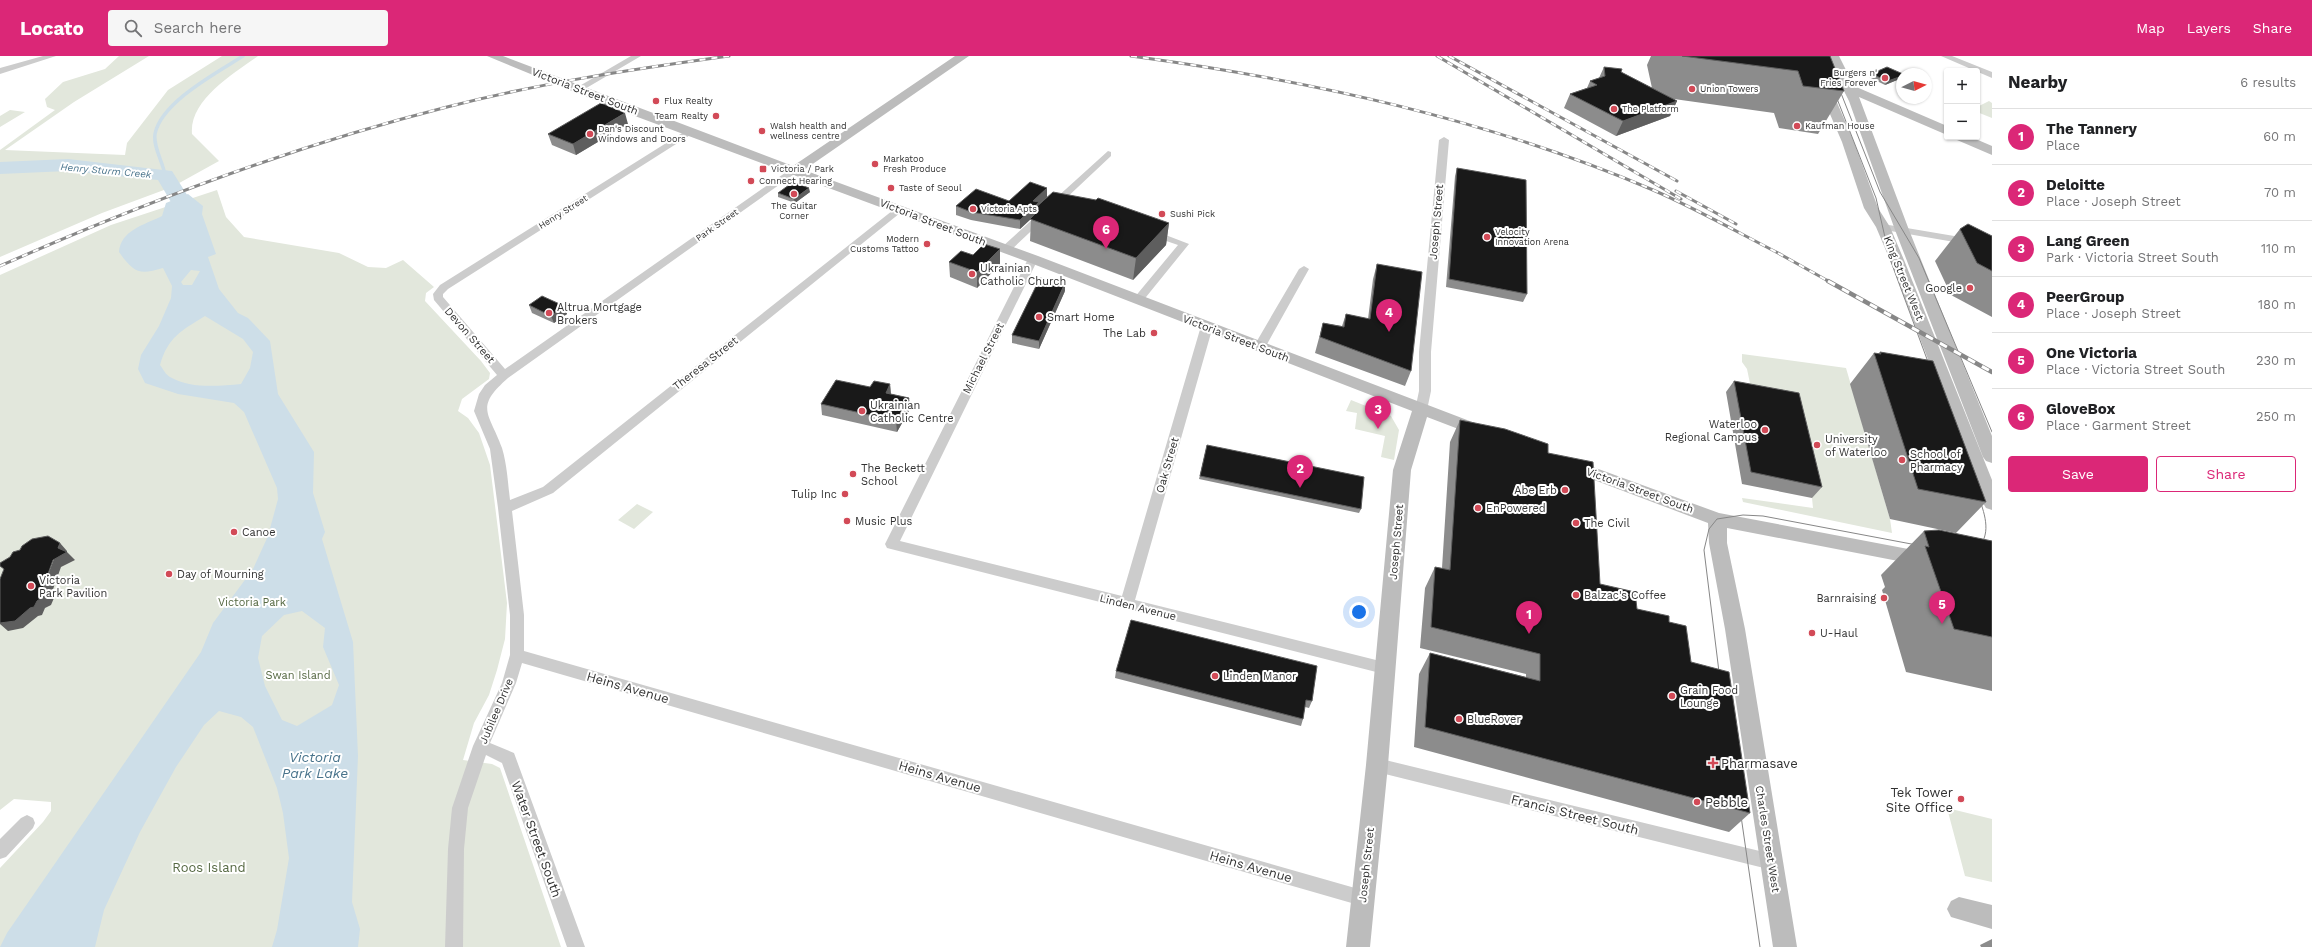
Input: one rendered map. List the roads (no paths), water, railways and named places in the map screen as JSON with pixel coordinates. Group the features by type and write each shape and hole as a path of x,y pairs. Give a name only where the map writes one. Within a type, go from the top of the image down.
{"main road":[{"name":"Victoria Street South","path":"493,56 580,88 690,132 1006,249 1494,437"},
{"name":"Park Street","path":"795,170 963,56"},
{"name":"King Street West","path":"1811,56 1816,78 1848,142 1871,208 1883,227 1992,503"},
{"name":"King Street West","path":"1833,56 1849,88 1902,230 1992,457"},
{"path":"1816,78 1849,88 1944,130"},
{"path":"1968,140 1992,151"},
{"name":"Joseph Street","path":"1358,947 1377,765 1384,668 1402,470 1421,410"},
{"name":"Victoria Street South","path":"1558,460 1717,519 1858,548 1941,562"},
{"name":"Charles Street West","path":"1717,519 1718,543 1736,629 1785,947"},
{"path":"1959,909 1992,917"}],"street":[{"path":"0,71 52,56"},
{"path":"580,88 636,56"},
{"path":"1945,56 1992,75"},
{"name":"Henry Street","path":"438,294 444,287 690,132"},
{"name":"Joseph Street","path":"1421,410 1425,391 1425,352 1444,140"},
{"path":"1006,249 1108,154"},
{"name":"Park Street","path":"481,405 483,397 489,388 504,375 795,170"},
{"path":"1060,198 1075,204"},
{"name":"Theresa Street","path":"505,508 548,490 900,209"},
{"path":"1883,227 1966,241 1992,243"},
{"path":"1138,300 1184,244 1140,228"},
{"path":"1966,241 1974,254"},
{"name":"Michael Street","path":"892,544 1032,259"},
{"path":"1260,346 1304,269"},
{"name":"Devon Street","path":"438,294 438,298 504,375"},
{"name":"Oak Street","path":"1127,604 1207,326"},
{"name":"Jubilee Drive","path":"454,947 456,849 460,808 481,746 509,684 517,655 517,615 505,508 496,449 481,416 481,405"},
{"name":"Linden Avenue","path":"892,544 1384,668"},
{"name":"Heins Avenue","path":"517,655 1362,898"},
{"name":"Water Street South","path":"481,746 508,758 576,947"},
{"name":"Francis Street South","path":"1377,765 1772,862"},
{"path":"0,851 27,823"}],"water":[{"name":"Victoria Park Lake","path":"188,194 203,206 202,214 216,254 208,257 219,289 238,313 248,318 270,341 278,394 314,452 313,493 325,532 322,539 353,642 358,756 352,902 360,929 358,947 272,947 277,930 289,858 283,813 277,788 253,727 241,717 219,711 204,725 176,767 140,832 104,910 95,947 0,947 7,933 201,652 213,623 253,569 268,536 278,499 277,488 244,412 234,403 178,394 145,383 138,369 141,355 159,326 171,298 172,286 163,268 142,272 133,268 119,252 124,238 129,233 134,229 162,216 166,203","holes":["191,270 200,271 192,285 183,285 181,282","205,316 243,339 253,352 250,368 241,384 214,386 195,385 178,381 169,376 160,365 163,355 171,341 182,331","302,611 325,628 323,647 339,685 332,705 297,726 282,720 265,686 258,658 262,636 284,615"]}],"waterway":[{"path":"165,175 155,144 155,134 159,122 179,99 206,79 243,56"},
{"name":"Henry Sturm Creek","path":"0,168 68,165 165,175 178,198"}],"tram line":[{"path":"1837,83 1880,192 1919,258 1992,432"},
{"path":"1834,91 1876,198 1890,259 1931,370"},
{"path":"1978,495 1986,522 1985,535 1979,547"},
{"path":"1720,680 1704,550 1709,529 1717,519 1743,515 1763,516 1922,546"},
{"path":"1740,809 1760,947"}],"railway":[{"path":"0,266 109,220 220,177 333,139 390,122 482,98 552,84 729,56"},
{"path":"1131,56 1264,77 1330,90 1396,105 1527,142 1590,165 1669,197 1782,255"},
{"path":"1437,56 1681,199"},
{"path":"1449,56 1677,181"},
{"path":"1676,191 1736,224"},
{"path":"1778,253 1830,282"},
{"path":"1828,281 1992,372"}],"place":[{"name":"Burgers n' Fries Forever","path":"1885,78"},
{"name":"Union Towers","path":"1692,89"},
{"name":"Flux Realty","path":"656,101"},
{"name":"The Platform","path":"1614,109"},
{"name":"Team Realty","path":"716,116"},
{"name":"Kaufman House","path":"1797,126"},
{"name":"Walsh health and wellness centre","path":"762,131"},
{"name":"Dan's Discount Windows and Doors","path":"590,134"},
{"name":"Markatoo Fresh Produce","path":"875,164"},
{"name":"Victoria / Park","path":"763,169"},
{"name":"Connect Hearing","path":"751,181"},
{"name":"Taste of Seoul","path":"891,188"},
{"name":"The Guitar Corner","path":"794,194"},
{"name":"Victoria Apts","path":"973,209"},
{"name":"Sushi Pick","path":"1162,214"},
{"name":"Velocity Innovation Arena","path":"1487,237"},
{"name":"Modern Customs Tattoo","path":"927,244"},
{"name":"GloveBox","path":"1106,249"},
{"name":"Ukrainian Catholic Church","path":"972,274"},
{"name":"Google","path":"1970,288"},
{"name":"Altrua Mortgage Brokers","path":"549,313"},
{"name":"Smart Home","path":"1039,317"},
{"name":"PeerGroup","path":"1389,332"},
{"name":"The Lab","path":"1154,333"},
{"name":"Ukrainian Catholic Centre","path":"862,411"},
{"name":"Lang Green","path":"1378,429"},
{"name":"Waterloo Regional Campus","path":"1765,430"},
{"name":"University of Waterloo","path":"1817,445"},
{"name":"School of Pharmacy","path":"1902,460"},
{"name":"The Beckett School","path":"853,474"},
{"name":"Deloitte","path":"1300,488"},
{"name":"Abe Erb","path":"1565,490"},
{"name":"Tulip Inc","path":"845,494"},
{"name":"EnPowered","path":"1478,508"},
{"name":"Music Plus","path":"847,521"},
{"name":"The Civil","path":"1576,523"},
{"name":"Canoe","path":"234,532"},
{"name":"Day of Mourning","path":"169,574"},
{"name":"Victoria Park Pavilion","path":"31,586"},
{"name":"Balzac's Coffee","path":"1576,595"},
{"name":"Barnraising","path":"1884,598"},
{"name":"One Victoria","path":"1942,624"},
{"name":"U-Haul","path":"1812,633"},
{"name":"The Tannery","path":"1529,634"},
{"name":"Linden Manor","path":"1215,676"},
{"name":"Grain Food Lounge","path":"1672,696"},
{"name":"BlueRover","path":"1459,719"},
{"name":"Pharmasave","path":"1713,763"},
{"name":"Tek Tower Site Office","path":"1961,799"},
{"name":"Pebble","path":"1697,802"}],"park label":[{"name":"Victoria Park","path":"252,602"},
{"name":"Swan Island","path":"298,675"},
{"name":"Roos Island","path":"209,867"}]}
